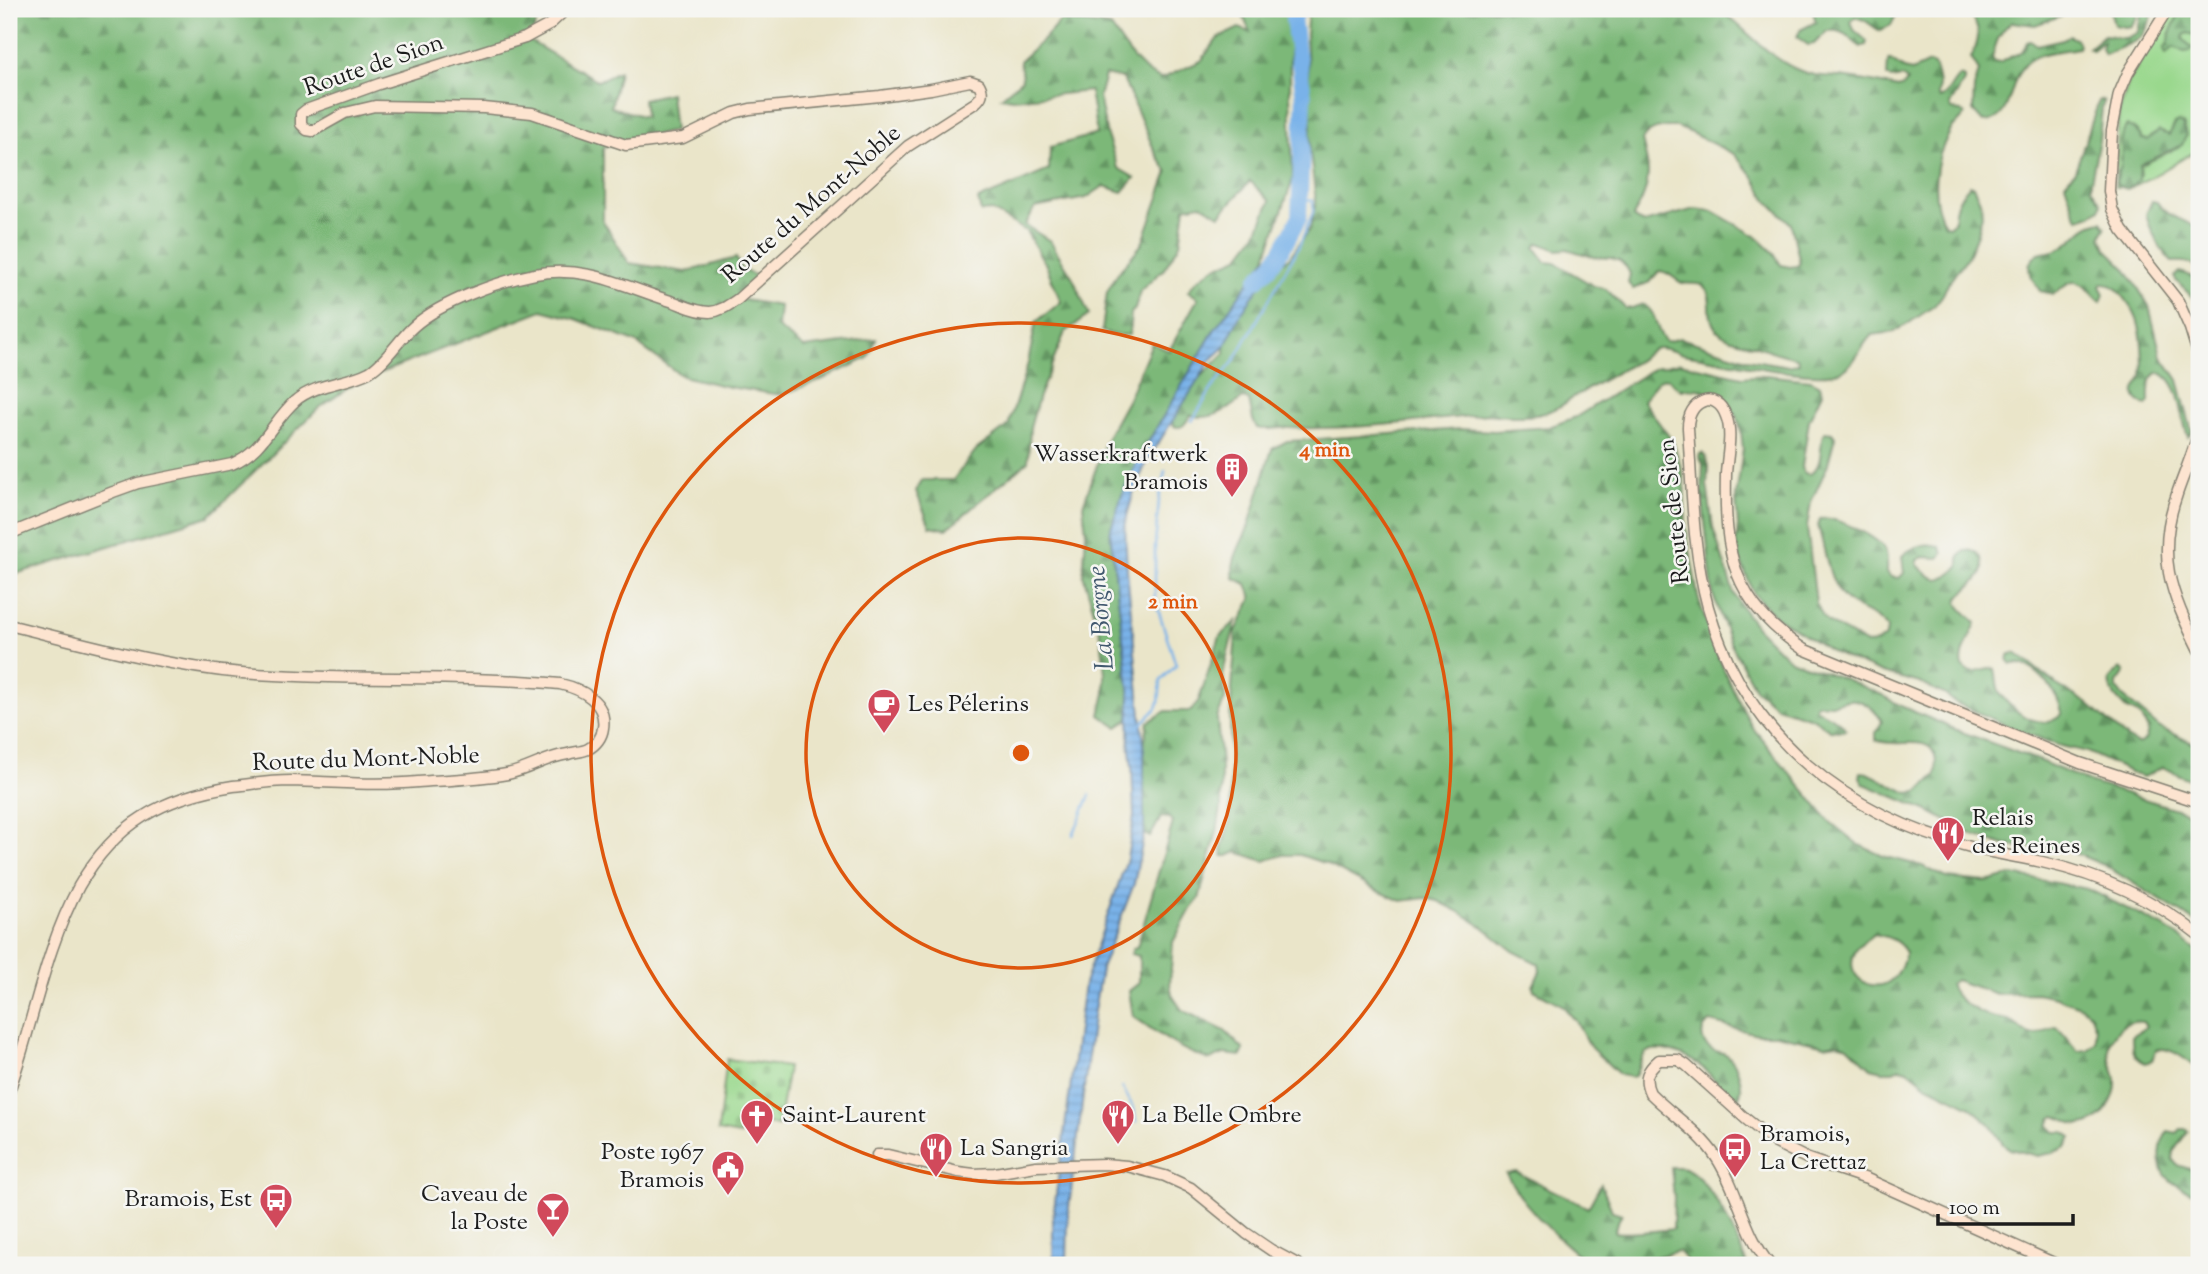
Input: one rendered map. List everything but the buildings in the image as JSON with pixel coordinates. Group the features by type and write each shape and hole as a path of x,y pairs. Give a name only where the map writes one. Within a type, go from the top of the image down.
{"street":[{"name":"Route de Sion","path":"484,108 375,106 345,113 313,131 307,130 300,119 306,110 327,102 525,38 549,25 566,9"},
{"path":"2168,9 2128,73 2119,94 2112,131 2109,191 2112,209 2122,230 2178,302 2199,357"},
{"name":"Route du Mont-Noble","path":"9,534 125,487 243,460 296,401 307,393 370,371 427,315 516,278 539,273 587,274 608,278 700,311 723,309 738,299 908,146 975,103 983,90 979,83 970,81 880,96 750,109 717,120 683,138 626,145 532,113 484,108"},
{"name":"Route de Sion","path":"2199,802 2080,763 1803,649 1787,638 1759,612 1736,572 1727,538 1728,421 1719,405 1711,401 1701,402 1691,410 1688,421 1697,547 1708,607 1715,629 1732,668 1755,707 1804,762 1853,800 1889,820 1974,848 2103,880 2158,906 2199,935"},
{"path":"2199,430 2170,516 2166,552 2169,579 2199,650"},
{"name":"Route du Mont-Noble","path":"9,625 140,657 213,670 308,677 472,679 560,684 589,696 599,706 604,720 602,733 590,748 558,755 507,774 390,784 291,781 253,783 182,797 138,819 100,855 78,888 54,944 9,1091"},
{"path":"1770,1265 1756,1244 1717,1158 1699,1136 1650,1093 1646,1084 1647,1073 1659,1060 1678,1060 1686,1065 1776,1143 1808,1159 1867,1179 2058,1265"},
{"path":"877,1155 888,1155 974,1174 1036,1166 1126,1166 1177,1180 1191,1188 1246,1233 1299,1265"}],"green space":[{"path":"9,9 525,9 537,21 530,41 598,81 619,71 611,107 645,117 643,99 670,93 674,131 603,147 603,221 629,263 686,272 736,258 742,270 762,278 739,299 780,306 778,328 804,348 876,339 868,358 781,395 682,376 635,342 576,319 542,310 357,382 319,408 209,516 9,576"},
{"path":"1240,9 1290,9 1293,179 1265,260 1215,329 1137,461 1110,531 1130,696 1129,719 1117,727 1100,715 1105,693 1105,673 1101,635 1083,574 1086,533 1083,505 1107,437 1128,399 1152,343 1169,351 1198,298 1188,291 1213,268 1239,257 1257,233 1270,201 1250,181 1220,215 1201,204 1185,207 1180,244 1164,269 1140,291 1135,309 1131,313 1129,335 1114,335 1102,331 1107,292 1117,274 1142,244 1168,172 1156,154 1123,79 1105,75 1099,97 1107,136 1118,168 1135,178 1123,192 1104,186 1086,198 1035,208 1025,225 1050,241 1073,278 1089,315 1065,332 1039,396 1030,428 1028,461 947,529 930,526 916,491 922,480 953,480 976,450 1008,426 1028,363 1036,322 1061,302 1046,265 1026,231 992,211 981,212 978,200 1049,170 1050,147 1097,134 1090,91 1013,99 1001,97 1022,79 1020,61 1061,20 1111,27 1139,64 1161,79 1201,61 1218,38 1239,28 1250,32"},
{"path":"1308,9 1719,9 1775,57 1807,73 1898,88 1904,86 1907,81 1902,77 1891,79 1887,76 1889,59 1912,71 1929,63 1934,65 1937,73 1940,98 1960,76 1964,78 1950,105 1952,110 1965,114 1950,132 1937,166 1935,191 1940,214 1945,225 1949,226 1954,220 1961,196 1970,185 1973,186 1981,203 1982,215 1977,234 1968,256 1934,306 1893,332 1872,335 1851,363 1841,371 1828,374 1790,372 1657,348 1559,407 1537,415 1488,414 1364,426 1265,429 1257,428 1249,400 1243,398 1218,414 1205,417 1191,415 1183,426 1174,426 1171,420 1193,385 1225,353 1226,335 1263,278 1289,258 1310,228 1316,202 1310,152 1306,34","holes":["1677,127 1734,154 1753,176 1767,200 1791,224 1800,263 1797,266 1781,265 1772,251 1756,236 1712,211 1695,209 1644,223 1633,217 1648,178 1642,140 1653,130","1539,243 1557,250 1567,249 1620,261 1630,274 1628,283 1633,289 1650,282 1659,271 1682,283 1701,285 1709,295 1711,318 1717,330 1732,339 1797,358 1799,363 1788,366 1747,359 1680,338 1666,342 1652,312 1643,304 1625,308 1606,289 1594,286 1555,263 1546,262 1535,247"]},
{"path":"1812,9 1895,9 1896,15 1891,25 1880,31 1855,17 1851,21 1854,30 1867,41 1866,45 1861,47 1843,33 1834,31 1827,31 1814,44 1808,45 1797,37 1800,30 1816,22"},
{"path":"1963,9 2087,9 2035,25 2012,22 2004,29 1993,53 1995,62 2000,63 2020,52 2030,41 2037,45 2069,36 2077,40 2079,45 2078,48 2043,54 2025,64 2000,115 1983,122 1973,111 1974,88 1979,71 1971,58 1978,31"},
{"path":"2110,9 2135,9 2137,17 2131,26 2114,25"},
{"path":"2142,9 2154,9 2146,30 2137,40 2105,55 2101,49 2103,41 2092,50 2089,48 2104,35 2123,38 2138,32"},
{"path":"2173,9 2199,9 2199,150 2127,189 2141,175 2140,166 2171,151 2175,124 2169,135 2154,136 2147,140 2140,135 2121,165 2116,182 2120,187 2115,187 2119,113 2129,81"},
{"path":"2181,9 2199,9 2199,36 2188,33 2184,35 2183,39 2192,48 2190,51 2184,52 2174,47 2166,54 2164,49"},
{"path":"2101,100 2104,102 2091,181 2091,188 2101,203 2100,209 2079,219 2065,183 2075,171"},
{"path":"2179,122 2184,125 2186,136 2182,145 2140,165 2139,180 2127,189 2120,187 2116,182 2126,126 2136,130 2142,139 2147,140 2159,131 2169,135"},
{"path":"2152,201 2157,202 2171,215 2199,229 2199,272 2187,263 2172,262 2164,253 2146,214"},
{"path":"2102,221 2106,228 2101,237 2107,250 2126,269 2149,306 2161,355 2178,380 2192,432 2188,437 2177,392 2167,377 2159,372 2152,378 2147,405 2136,397 2135,390 2143,370 2141,337 2134,313 2120,292 2102,283 2100,286 2104,294 2101,302 2085,286 2073,282 2053,294 2040,291 2030,275 2029,265 2036,256 2061,248 2084,229"},
{"path":"2179,272 2192,277 2199,290 2199,323 2195,301 2174,277"},
{"path":"1680,363 1742,377 1766,375 1811,380 1820,385 1822,393 1809,420 1802,467 1804,473 1810,474 1814,470 1819,461 1823,434 1832,433 1835,437 1827,467 1811,502 1807,527 1816,603 1829,623 1867,644 1877,643 1886,636 1887,628 1883,623 1846,600 1836,586 1818,525 1820,519 1835,520 1874,539 1885,550 1887,572 1891,577 1899,578 1904,573 1902,556 1920,546 1940,547 1943,553 1939,558 1923,557 1917,560 1922,570 1938,579 1948,576 1959,567 1959,557 1965,551 1973,551 1980,556 1982,571 1958,602 1976,623 1962,659 1966,670 1976,672 1995,669 1999,691 2010,706 2036,721 2054,720 2062,714 2051,688 2028,667 2008,661 2009,656 2016,653 2057,685 2087,703 2137,744 2145,739 2148,729 2138,714 2125,708 2115,697 2110,687 2109,680 2122,669 2125,672 2117,683 2117,689 2123,697 2160,728 2199,746 2199,784 2163,767 2141,777 2087,752 2057,745 2013,728 1956,703 1920,683 1882,673 1834,653 1776,617 1754,594 1739,558 1736,543 1736,497 1743,449 1737,416 1722,399 1698,389 1681,389 1668,378 1659,380 1643,401 1673,442 1678,458 1684,479 1686,528 1698,597 1729,682 1752,727 1830,822 1859,845 1883,856 1922,866 1947,878 1986,882 2013,875 2088,889 2182,939 2199,953 2199,1069 2178,1055 2161,1049 2156,1050 2152,1060 2146,1063 2142,1061 2134,1052 2132,1036 2146,1027 2143,1022 2128,1023 2116,1032 2110,1045 2110,1060 2116,1081 2111,1103 2101,1115 2088,1124 2075,1124 2055,1116 2049,1126 2055,1132 2064,1132 2072,1137 2066,1147 2038,1156 2010,1149 2003,1144 1989,1123 1969,1106 1928,1086 1908,1070 1900,1068 1883,1071 1871,1068 1848,1046 1836,1043 1825,1045 1776,1034 1757,1034 1710,1022 1704,1028 1703,1040 1707,1046 1727,1055 1734,1063 1740,1081 1739,1097 1730,1098 1707,1072 1690,1059 1664,1050 1646,1053 1635,1076 1620,1075 1591,1048 1576,1021 1562,1005 1534,990 1533,986 1540,971 1539,964 1513,951 1458,911 1425,898 1401,901 1327,864 1300,855 1283,855 1264,861 1237,852 1223,856 1222,848 1230,821 1230,719 1236,631 1252,598 1247,584 1234,578 1233,565 1249,525 1272,449 1287,441 1461,429 1494,431 1549,427 1576,417 1654,368","holes":["1875,934 1897,942 1906,953 1897,974 1887,983 1876,986 1857,977 1853,968 1853,957 1860,945","1955,980 1996,994 2036,993 2082,1007 2091,1015 2096,1029 2096,1042 2088,1050 2078,1051 2056,1027 2030,1035 2014,1023 1991,1017 1966,1004 1951,990 1949,984"]},
{"path":"1703,453 1708,467 1707,485 1713,528 1734,594 1757,628 1784,655 1793,661 1882,695 1959,731 2089,782 2199,816 2199,924 2104,865 2067,850 2008,846 1973,835 1928,811 1864,784 1860,777 1861,772 1908,793 1918,792 1936,775 1933,750 1926,745 1876,740 1876,732 1882,722 1868,705 1849,700 1815,705 1815,708 1840,722 1846,729 1830,730 1812,718 1777,707 1756,690 1730,642 1713,595 1702,495 1703,464 1699,457"},
{"path":"1236,621 1223,673 1225,699 1217,718 1221,808 1217,831 1199,899 1173,942 1170,983 1172,995 1182,1010 1225,1031 1244,1050 1241,1056 1224,1054 1210,1060 1179,1047 1133,1016 1129,991 1139,983 1139,956 1131,954 1133,948 1137,947 1173,822 1169,818 1161,817 1150,837 1144,834 1144,745 1148,722 1166,711 1191,711 1199,700 1220,636"},
{"path":"727,1059 788,1067 778,1126 768,1124 765,1118 756,1118 752,1125 748,1124 747,1131 741,1130 740,1135 718,1131"},
{"path":"2181,1129 2188,1131 2173,1152 2172,1159 2177,1165 2199,1172 2199,1196 2172,1182 2162,1168 2160,1155 2165,1136 2168,1131 2177,1133"},
{"path":"1671,1167 1687,1169 1706,1186 1730,1226 1747,1265 1690,1265 1678,1251 1618,1265 1598,1265 1590,1262 1568,1247 1546,1225 1519,1194 1506,1174 1516,1172 1588,1208 1601,1184 1612,1211 1622,1214 1615,1232 1633,1233 1673,1229"}],"water":[{"path":"1265,260 1273,267 1240,315 1224,348 1211,360 1147,461 1134,491 1125,524 1144,745 1144,834 1134,884 1101,969 1068,1215 1067,1265 1053,1265 1053,1217 1084,984 1127,859 1134,816 1129,742 1130,696 1110,531 1137,461 1215,329"}],"waterway":[{"name":"La Borgne","path":"1257,280 1282,250 1299,218 1304,97 1293,19 1299,9"},
{"path":"1192,421 1213,387 1234,361 1299,246 1313,212 1313,201 1300,199"},
{"path":"1141,724 1157,708 1161,680 1176,665 1155,600 1155,546 1159,500 1165,471"},
{"path":"1073,835 1090,795"},
{"path":"1122,1087 1134,1109 1136,1122"}],"place":[{"name":"Wasserkraftwerk Bramois","path":"1232,499"},
{"name":"Les Pélerins","path":"884,735"},
{"name":"Relais des Reines","path":"1948,863"},
{"name":"Saint-Laurent","path":"757,1146"},
{"name":"La Belle Ombre","path":"1118,1146"},
{"name":"La Sangria","path":"936,1179"},
{"name":"Bramois, La Crettaz","path":"1735,1179"},
{"name":"Poste 1967 Bramois","path":"728,1197"},
{"name":"Bramois, Est","path":"276,1230"},
{"name":"Caveau de la Poste","path":"553,1239"}]}
